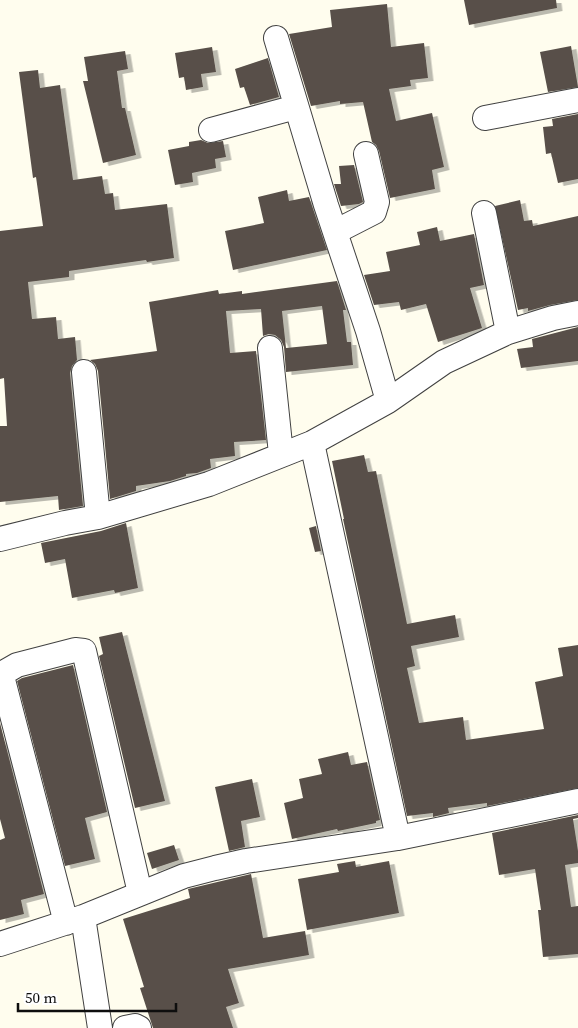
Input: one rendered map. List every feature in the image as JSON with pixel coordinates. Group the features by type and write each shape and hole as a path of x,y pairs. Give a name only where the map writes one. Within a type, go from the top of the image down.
{"street":[{"path":"276,38 335,232 368,331 388,401"},
{"path":"485,118 578,100"},
{"path":"211,130 296,107"},
{"path":"335,232 374,212 376,202 366,154"},
{"path":"484,213 508,332"},
{"path":"0,539 98,517 209,484 312,443 388,401 444,362 508,332 553,318 578,313"},
{"path":"270,348 281,454"},
{"path":"84,372 98,517"},
{"path":"312,443 398,838"},
{"path":"100,1028 74,920 3,680 5,672 17,665 75,650 84,651 140,893"},
{"path":"0,944 74,920 184,876 246,861 398,838 578,801"},
{"path":"125,1028 135,1026 139,1028"}],"building":[{"path":"464,0 556,0 557,8 469,25"},
{"path":"387,4 391,47 424,43 428,78 410,80 411,86 389,89 396,121 432,113 444,167 432,170 435,189 390,198 379,151 372,142 363,102 340,104 340,101 311,106 289,34 332,27 330,10"},
{"path":"571,46 578,87 548,92 540,52"},
{"path":"212,47 216,72 201,74 203,87 186,90 184,77 179,78 175,53"},
{"path":"125,51 128,69 117,71 122,108 125,108 136,155 103,163 83,81 88,81 84,57"},
{"path":"268,58 279,97 250,105 244,87 240,88 235,69"},
{"path":"38,70 40,88 60,85 73,180 102,176 105,194 113,193 115,210 167,204 174,258 69,271 69,277 28,282 32,319 56,317 58,339 75,337 77,360 72,366 70,373 83,506 59,510 58,496 0,502 0,426 7,426 4,378 0,379 0,231 43,226 36,177 33,178 19,72"},
{"path":"578,114 578,179 558,183 551,153 546,154 543,127 553,126 552,119"},
{"path":"201,140 208,143 223,141 226,157 215,159 216,168 192,173 193,182 175,185 168,150 189,146 189,142"},
{"path":"354,165 363,202 341,206 334,184 341,184 339,166"},
{"path":"287,190 289,201 309,197 327,250 233,270 225,231 264,223 258,197"},
{"path":"520,200 524,221 532,220 533,226 578,216 578,300 528,311 528,308 518,310 495,206"},
{"path":"437,227 440,241 474,234 484,285 470,288 482,328 438,342 426,304 401,310 399,302 374,305 364,275 390,271 386,252 420,245 417,232"},
{"path":"337,281 346,310 343,310 347,342 351,342 353,365 286,372 284,347 281,340 275,335 263,336 261,309 226,311 230,353 256,351 266,440 234,442 235,456 210,459 211,468 197,473 186,474 186,476 170,481 136,486 136,491 110,499 98,371 95,364 90,360 157,351 149,302 218,290 219,294 242,291 242,294","holes":["322,306 327,344 286,348 282,311"]},
{"path":"578,327 578,361 521,368 517,349 533,347 532,339"},
{"path":"364,455 368,472 376,471 407,624 455,615 459,637 411,646 415,666 407,668 419,723 463,717 466,740 544,729 535,682 563,676 558,648 578,645 578,788 487,806 487,803 448,808 449,813 433,817 433,813 407,816 332,461"},
{"path":"126,523 138,588 115,593 114,590 72,598 65,559 45,563 41,543 101,531"},
{"path":"316,526 321,551 315,552 309,528"},
{"path":"122,632 165,801 135,808 99,656 103,654 99,637"},
{"path":"73,665 107,812 85,818 95,859 65,866 17,681 22,678"},
{"path":"0,723 44,894 21,900 24,914 0,920 0,840 5,838 0,819"},
{"path":"348,752 351,765 367,762 380,820 376,821 376,823 292,839 284,803 303,798 299,779 322,774 318,759"},
{"path":"252,779 260,817 241,821 245,847 229,851 215,787"},
{"path":"578,815 578,818 573,819 578,863 565,865 571,907 578,906 578,954 543,957 538,910 541,910 535,869 499,875 492,833"},
{"path":"174,845 179,860 152,869 147,853"},
{"path":"355,861 356,867 389,861 399,913 307,930 298,879 339,872 337,864"},
{"path":"251,874 263,938 305,931 309,955 228,969 239,1003 226,1007 233,1028 153,1028 140,988 144,987 123,919 190,898 188,889"}]}
